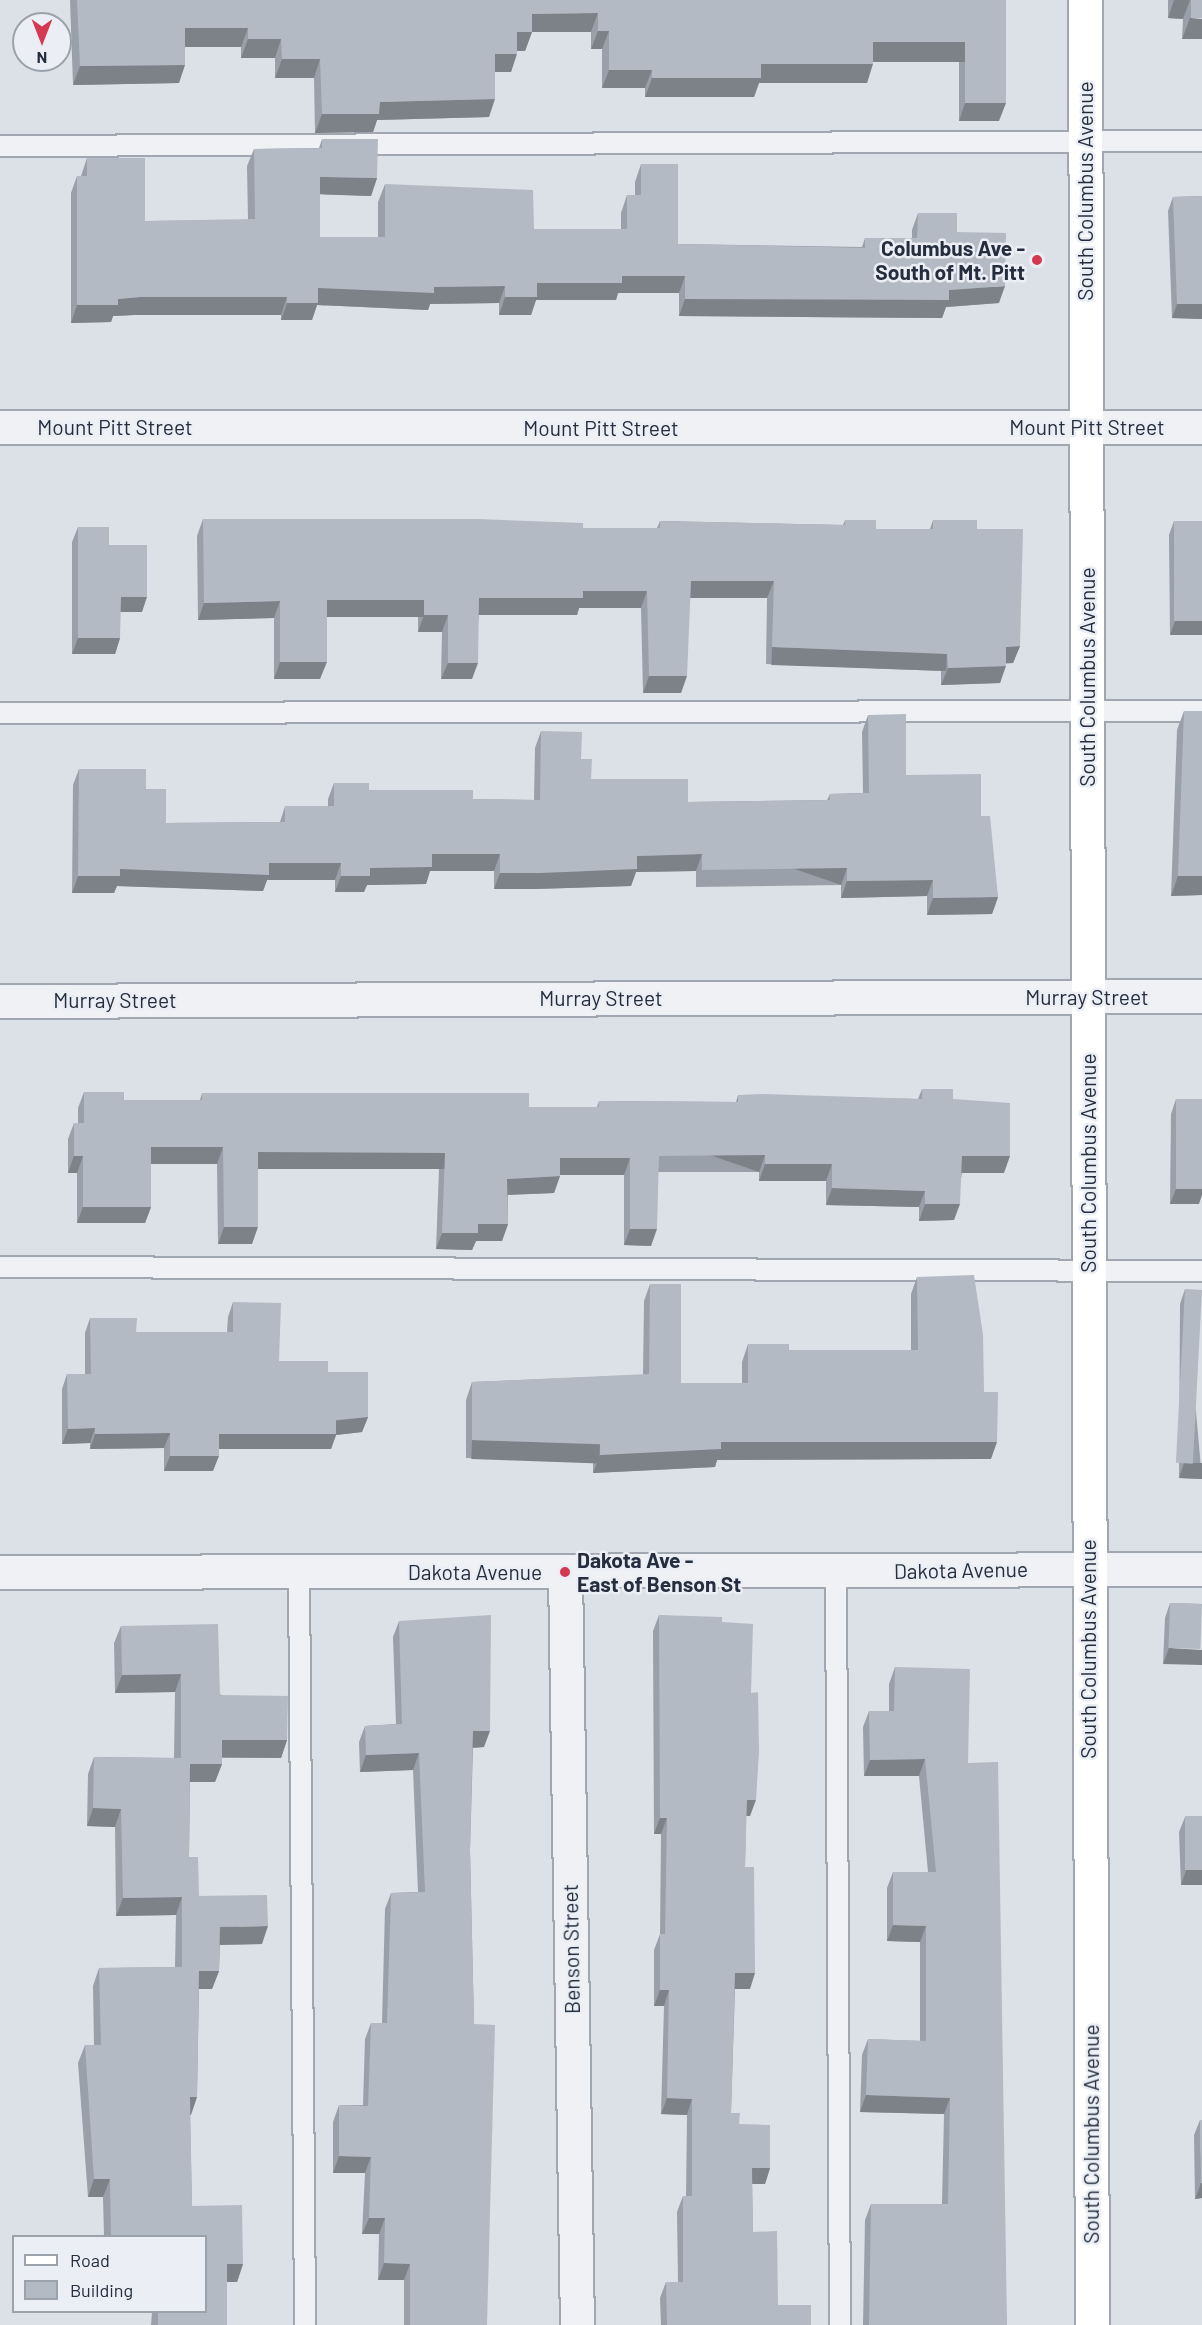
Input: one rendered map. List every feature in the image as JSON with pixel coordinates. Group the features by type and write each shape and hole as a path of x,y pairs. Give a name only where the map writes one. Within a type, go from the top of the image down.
{"main road":[{"name":"South Columbus Avenue","path":"1085,0 1087,1569 1092,2325"}],"street":[{"name":"Mount Pitt Street","path":"0,427 1202,427"},
{"name":"Murray Street","path":"0,1001 1202,996"},
{"name":"Dakota Avenue","path":"0,1572 836,1572 1202,1569"},
{"name":"Benson Street","path":"565,1572 577,2325"}],"lane":[{"path":"0,146 1202,141"},
{"path":"0,713 1202,711"},
{"path":"0,1267 1202,1271"},
{"path":"299,1572 305,2325"},
{"path":"836,1572 840,2325"}],"building":[{"path":"77,0 1006,0 1006,103 965,103 965,42 873,42 873,64 761,64 761,78 652,78 652,70 609,70 609,31 598,31 598,13 532,14 532,32 517,32 517,54 495,54 495,99 380,102 379,114 322,114 320,59 282,59 281,39 248,39 248,28 185,28 185,65 80,66"},
{"path":"1191,0 1202,0 1202,18 1191,18"},
{"path":"322,139 378,139 377,178 320,177 320,237 385,237 385,184 533,190 534,229 627,229 627,195 641,195 641,164 678,164 678,244 865,248 865,238 917,238 918,213 957,213 957,232 1006,233 1005,286 949,290 949,300 685,299 685,276 622,276 622,283 537,283 537,297 505,297 505,286 434,287 434,293 318,288 318,303 287,303 287,297 140,297 118,299 118,305 77,305 77,176 87,176 87,158 145,158 145,221 255,219 254,149 322,148"},
{"path":"1202,196 1202,304 1177,304 1173,197"},
{"path":"203,519 478,519 583,523 583,528 660,528 660,521 845,525 845,520 876,520 876,529 933,529 933,520 977,520 977,529 1023,529 1020,646 1006,647 1006,666 948,668 947,654 772,647 774,581 691,581 687,676 649,676 647,591 583,591 583,598 479,598 478,663 448,663 448,615 424,615 424,600 327,600 327,662 280,662 280,601 204,603"},
{"path":"1174,521 1202,521 1202,621 1174,621"},
{"path":"78,527 109,527 109,545 147,545 147,597 121,597 120,638 78,638"},
{"path":"1184,711 1202,711 1202,876 1178,876"},
{"path":"906,714 906,775 981,774 981,816 990,816 998,897 933,898 933,880 847,881 847,868 702,870 702,854 637,856 637,869 540,873 500,873 500,854 432,854 432,867 370,868 370,876 341,876 341,863 269,863 269,875 120,869 120,876 78,876 79,769 146,769 146,789 166,789 166,823 285,822 285,806 334,806 334,783 369,783 369,790 473,790 473,799 540,800 541,731 582,732 581,759 592,759 591,779 688,779 688,802 830,800 830,794 869,793 868,715"},
{"path":"922,1089 953,1089 953,1099 1010,1103 1010,1156 962,1156 960,1204 925,1204 925,1191 832,1188 832,1164 765,1164 765,1155 659,1156 657,1229 630,1229 630,1158 560,1158 560,1176 507,1179 508,1224 478,1224 478,1233 442,1233 445,1153 258,1152 258,1227 224,1227 223,1147 151,1147 151,1207 83,1207 83,1156 74,1156 74,1123 84,1123 84,1092 124,1092 124,1100 202,1100 202,1093 529,1093 529,1107 599,1107 599,1101 738,1102 738,1095 763,1094 922,1099"},
{"path":"1176,1099 1202,1099 1202,1189 1176,1189"},
{"path":"974,1275 983,1335 984,1392 998,1392 997,1442 721,1442 721,1449 600,1455 600,1444 472,1440 472,1382 649,1374 650,1284 681,1284 681,1383 748,1383 748,1344 789,1344 789,1350 918,1350 917,1277"},
{"path":"1185,1289 1202,1290 1193,1464 1176,1463"},
{"path":"233,1302 281,1303 279,1361 328,1361 328,1372 368,1372 368,1417 336,1420 336,1434 219,1434 219,1456 170,1456 170,1433 95,1434 95,1428 68,1429 67,1374 91,1374 90,1318 137,1318 136,1332 233,1332"},
{"path":"1170,1603 1202,1604 1200,1649 1168,1648"},
{"path":"491,1615 490,1731 473,1731 470,1850 474,2024 495,2025 487,2325 410,2325 410,2264 384,2263 385,2218 369,2218 371,2157 339,2156 339,2105 368,2106 371,2023 387,2023 391,1893 425,1892 419,1753 366,1755 365,1726 402,1724 399,1621"},
{"path":"659,1615 722,1617 722,1622 753,1624 751,1693 758,1692 759,1752 756,1800 747,1800 745,1867 754,1867 755,1973 735,1973 731,2113 740,2113 739,2124 770,2125 770,2168 752,2168 753,2232 777,2231 778,2305 811,2305 811,2325 667,2325 666,2282 683,2282 683,2196 692,2196 692,2099 667,2098 669,1990 660,1990 660,1934 665,1934 667,1818 660,1818"},
{"path":"218,1624 220,1695 288,1696 287,1740 222,1740 222,1764 190,1764 189,1857 198,1857 199,1896 267,1895 268,1926 220,1927 219,1971 199,1971 197,2097 190,2097 192,2206 242,2205 243,2264 227,2264 227,2325 158,2325 158,2313 207,2313 207,2235 111,2235 110,2179 94,2179 85,2045 101,2045 99,1968 182,1967 182,1897 123,1898 121,1809 93,1808 94,1757 181,1758 181,1674 122,1675 121,1626"},
{"path":"895,1667 970,1669 968,1763 998,1762 1007,2325 869,2325 871,2204 948,2204 950,2098 866,2095 868,2039 926,2041 926,1926 893,1925 893,1872 936,1872 925,1759 870,1760 869,1711 894,1711"},
{"path":"1185,1816 1202,1816 1202,1870 1185,1870"},
{"path":"1200,2120 1202,2120 1202,2183 1201,2183"}],"place":[{"name":"Columbus Ave - South of Mt. Pitt","path":"1037,260"},
{"name":"Dakota Ave - East of Benson St","path":"565,1572"}]}
